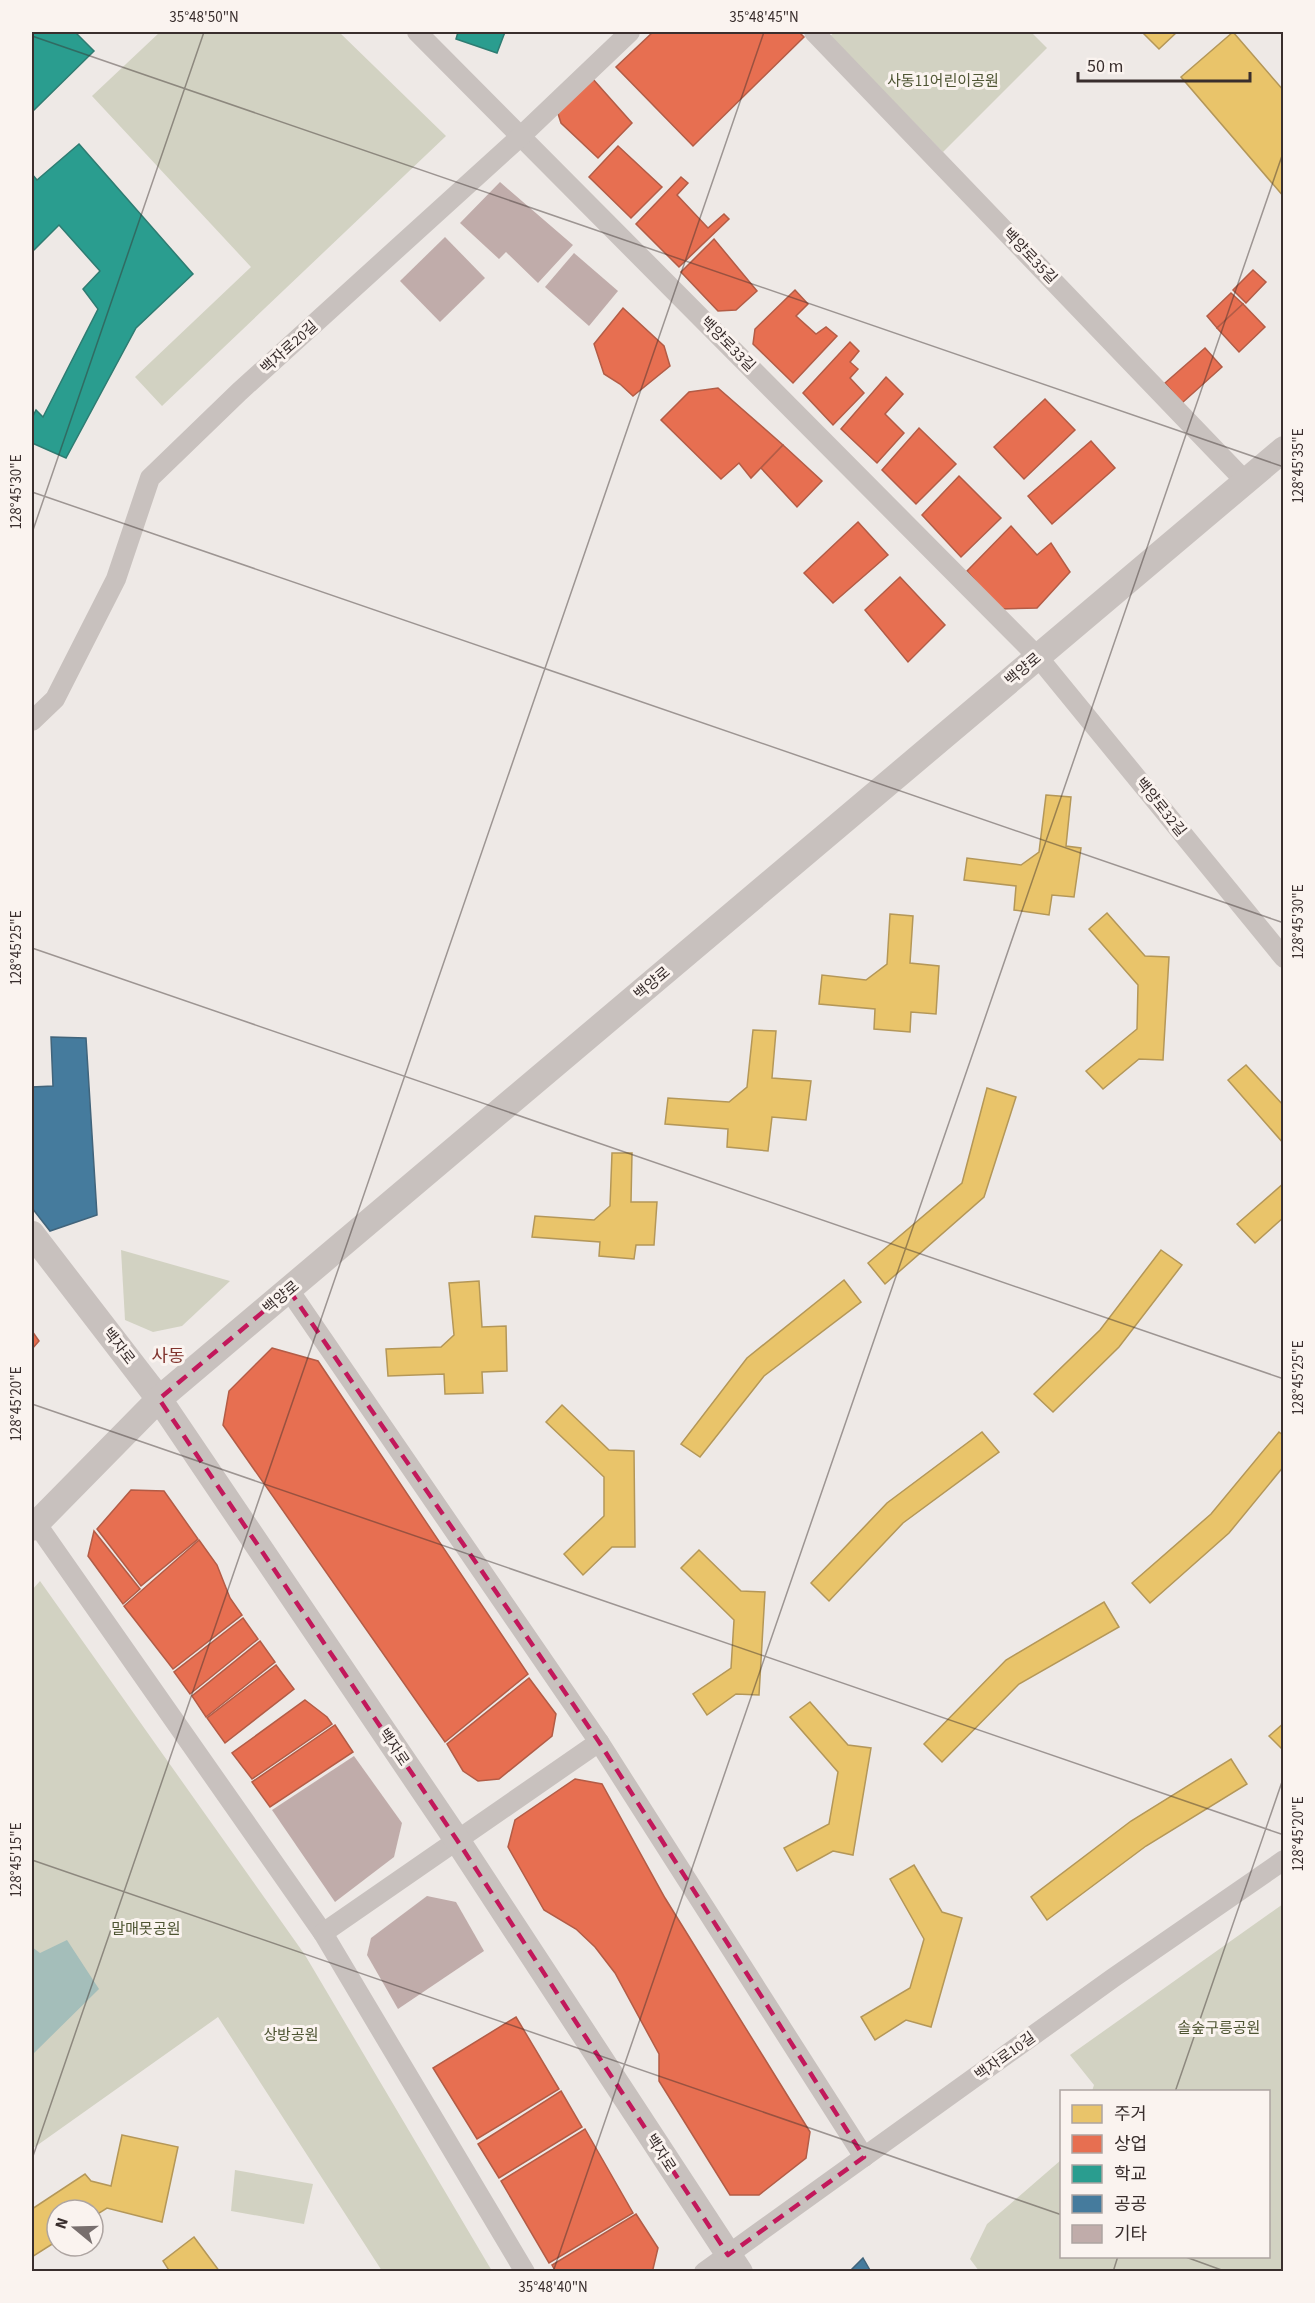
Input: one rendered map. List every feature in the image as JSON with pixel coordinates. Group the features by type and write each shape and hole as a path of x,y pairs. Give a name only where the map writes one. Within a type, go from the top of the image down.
{"street":[{"name":"백양로33길","path":"417,32 1038,657"},
{"name":"백자로20길","path":"32,721 55,699 116,579 150,478 239,392 521,136 630,32"},
{"name":"백양로35길","path":"814,32 1245,482"},
{"name":"백양로","path":"34,1526 159,1399 1284,449"},
{"name":"백양로32길","path":"1038,657 1284,958"},
{"name":"백자로","path":"32,1233 159,1399 457,1840 734,2263"},
{"path":"289,1290 599,1742 864,2157"},
{"path":"34,1526 323,1933 525,2271"},
{"path":"323,1933 599,1742"},
{"name":"백자로10길","path":"704,2271 734,2263 864,2157 1103,1985 1284,1860"}],"highlighted area":[{"path":"289,1290 599,1742 864,2157 728,2255 457,1840 159,1399"}],"green space":[{"path":"160,32 339,32 446,136 162,406 135,377 251,267 92,96"},
{"name":"사동11어린이공원","path":"835,32 1031,32 1047,48 943,152 830,36"},
{"path":"121,1250 230,1281 182,1326 153,1332 125,1320"},
{"name":"말매못공원","path":"40,1581 305,1955 492,2271 382,2271 218,2017 32,2149 32,1590"},
{"name":"솔숲구릉공원","path":"1283,1904 1283,2271 979,2271 970,2259 987,2224 1060,2161 1060,2258 1270,2258 1270,2090 1092,2090 1094,2085 1070,2055"},
{"path":"235,2170 313,2184 304,2224 231,2211"}],"water":[{"path":"67,1940 99,1989 32,2055 32,1947 40,1953"}],"building: 주거":[{"path":"1142,32 1177,32 1159,49"},
{"path":"1233,32 1284,91 1284,197 1181,77"},
{"path":"1046,795 1071,797 1066,846 1081,848 1074,897 1052,895 1049,915 1014,910 1016,886 964,880 967,858 1021,865 1039,852"},
{"path":"1107,913 1145,956 1169,957 1163,1060 1139,1059 1103,1089 1086,1071 1137,1029 1138,985 1089,929"},
{"path":"890,914 913,916 910,963 939,966 936,1014 911,1012 910,1032 874,1029 875,1009 819,1004 822,975 866,980 887,964"},
{"path":"753,1030 776,1031 772,1078 811,1081 806,1120 772,1117 768,1151 727,1147 728,1129 665,1124 668,1098 729,1102 747,1087"},
{"path":"1246,1065 1284,1106 1284,1144 1228,1080"},
{"path":"987,1088 1016,1097 984,1197 885,1284 868,1263 962,1183"},
{"path":"612,1153 632,1153 631,1202 657,1202 654,1245 636,1245 634,1259 599,1256 600,1242 532,1237 535,1216 594,1220 610,1206"},
{"path":"1284,1183 1284,1217 1255,1243 1237,1224"},
{"path":"1161,1250 1182,1265 1119,1347 1053,1412 1034,1394 1100,1330"},
{"path":"844,1280 861,1302 764,1376 700,1457 681,1444 747,1358"},
{"path":"479,1281 482,1327 506,1326 507,1371 482,1372 483,1393 445,1394 444,1374 388,1376 386,1349 441,1347 454,1335 449,1283"},
{"path":"562,1405 609,1450 634,1451 635,1547 612,1547 583,1575 564,1554 604,1516 604,1477 546,1422"},
{"path":"982,1432 999,1452 903,1523 829,1601 811,1583 887,1503"},
{"path":"1279,1432 1284,1436 1284,1466 1229,1533 1150,1603 1132,1583 1211,1514"},
{"path":"699,1550 741,1591 765,1592 759,1695 736,1694 707,1715 693,1694 731,1668 734,1620 681,1568"},
{"path":"1104,1602 1119,1627 1019,1684 942,1762 924,1744 1006,1660"},
{"path":"810,1702 848,1745 871,1748 853,1855 833,1851 797,1871 784,1848 829,1824 838,1772 790,1717"},
{"path":"1284,1723 1284,1751 1269,1736"},
{"path":"1231,1759 1247,1784 1146,1846 1047,1920 1031,1897 1131,1821"},
{"path":"914,1865 942,1912 962,1918 931,2027 906,2020 875,2040 861,2017 910,1988 924,1939 890,1879"},
{"path":"122,2135 178,2147 162,2222 105,2209 105,2198 49,2198 85,2174 91,2181 111,2186"},
{"path":"45,2200 45,2249 32,2257 32,2209"},
{"path":"194,2237 220,2272 170,2272 163,2261"}],"building: 상업":[{"path":"653,32 799,32 804,37 693,146 616,67"},
{"path":"592,78 632,123 598,158 561,123 555,104"},
{"path":"618,146 662,187 631,218 589,177"},
{"path":"681,177 688,183 677,195 708,228 724,214 729,219 679,267 636,224"},
{"path":"714,239 757,291 736,310 718,311 681,272"},
{"path":"1253,270 1266,282 1246,303 1233,290"},
{"path":"795,290 808,304 796,316 816,334 826,327 837,336 793,383 753,344 755,329"},
{"path":"1231,293 1243,304 1217,328 1207,316"},
{"path":"1243,304 1265,327 1239,352 1217,328"},
{"path":"623,308 664,346 670,366 633,396 604,374 594,344"},
{"path":"850,342 859,351 850,362 858,369 850,378 864,393 833,425 803,393"},
{"path":"1205,348 1222,367 1182,403 1165,383"},
{"path":"886,377 903,394 885,414 904,433 877,463 841,429"},
{"path":"718,388 783,445 751,478 739,463 721,479 661,420 689,392"},
{"path":"1045,399 1075,430 1024,479 994,447"},
{"path":"919,428 956,464 916,504 882,470"},
{"path":"1091,441 1115,468 1052,524 1028,496"},
{"path":"783,445 822,481 797,507 761,468"},
{"path":"959,476 1001,518 961,557 922,515"},
{"path":"858,522 888,555 833,603 804,573"},
{"path":"1011,526 1037,555 1051,543 1070,572 1037,608 999,609 967,571"},
{"path":"900,577 945,625 908,662 865,610"},
{"path":"32,1331 39,1341 32,1349"},
{"path":"272,1348 318,1361 528,1674 445,1742 223,1425 229,1391"},
{"path":"131,1490 164,1491 198,1539 141,1586 97,1529"},
{"path":"94,1531 140,1589 123,1604 88,1556"},
{"path":"199,1540 217,1565 230,1598 242,1615 173,1669 124,1606"},
{"path":"243,1618 258,1639 190,1694 174,1672"},
{"path":"260,1641 275,1662 206,1717 192,1696"},
{"path":"276,1665 294,1689 225,1743 207,1718"},
{"path":"529,1678 556,1714 552,1736 499,1779 478,1781 463,1771 447,1744"},
{"path":"305,1700 327,1717 332,1724 252,1779 232,1753"},
{"path":"335,1725 353,1752 270,1807 252,1782"},
{"path":"575,1779 602,1784 665,1898 810,2132 806,2158 759,2195 730,2195 659,2081 659,2054 615,1973 595,1947 576,1929 544,1910 508,1847 515,1820"},
{"path":"516,2017 559,2089 477,2139 433,2068"},
{"path":"561,2091 582,2127 499,2178 478,2144"},
{"path":"585,2129 633,2213 549,2263 501,2181"},
{"path":"636,2214 658,2248 653,2269 649,2272 556,2272 552,2265"}],"building: 학교":[{"path":"32,32 75,32 94,51 32,112"},
{"path":"458,32 505,32 497,53 456,39"},
{"path":"79,144 193,274 136,328 66,458 32,443 32,418 36,410 43,417 98,309 83,289 100,271 59,225 32,252 32,174 37,180"}],"building: 공공":[{"path":"51,1037 86,1038 97,1215 50,1231 32,1208 32,1087 53,1086"},
{"path":"863,2258 871,2272 849,2272"}],"building: 기타":[{"path":"500,182 573,245 538,283 506,252 499,259 460,223"},
{"path":"445,237 485,278 440,322 400,281"},
{"path":"574,253 618,291 589,326 545,287"},
{"path":"354,1756 402,1823 394,1857 335,1902 272,1810"},
{"path":"427,1896 456,1902 484,1951 398,2009 367,1955 371,1938"}],"district":[{"name":"사동","path":"168,1356"}],"park label":[{"name":"상방공원","path":"291,2035"}]}
